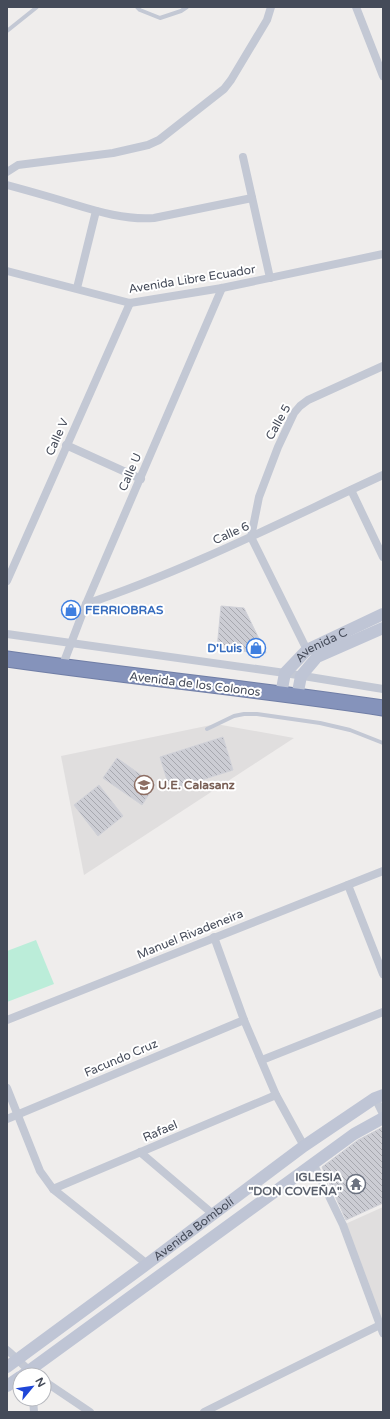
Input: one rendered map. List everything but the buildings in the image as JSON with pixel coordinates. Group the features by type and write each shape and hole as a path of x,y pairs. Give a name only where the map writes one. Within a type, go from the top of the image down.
{"highway":[{"name":"Avenida de los Colonos","path":"7,658 62,667 383,708"}],"street":[{"path":"7,172 18,165 113,153 148,145 159,140 224,89 267,20 272,7"},
{"path":"356,7 381,63 383,76"},
{"path":"243,158 270,278"},
{"path":"7,185 96,211 141,219 154,218 252,198"},
{"path":"77,288 96,211"},
{"name":"Avenida Libre Ecuador","path":"7,271 130,303 222,288 383,254"},
{"name":"Calle U","path":"62,667 86,604 222,288"},
{"name":"Calle V","path":"7,581 130,303"},
{"name":"Calle 5","path":"251,537 256,508 262,486 294,413 308,400 383,366"},
{"path":"66,445 141,479"},
{"name":"Calle 6","path":"86,604 130,590 251,537 383,475"},
{"path":"351,490 383,557"},
{"path":"251,537 307,650"},
{"name":"Avenida C","path":"281,694 285,672 307,650 383,614"},
{"name":"Avenida C","path":"297,696 301,676 317,657 383,628"},
{"path":"7,634 71,644 285,672 301,676 383,689"},
{"name":"Manuel Rivadeneira","path":"7,1020 383,870"},
{"path":"348,885 383,974"},
{"path":"214,937 244,1020 276,1095 304,1146"},
{"path":"262,1060 383,1012"},
{"name":"Facundo Cruz","path":"7,1118 244,1020"},
{"path":"7,1088 40,1171 53,1189 147,1264"},
{"name":"Rafael","path":"53,1189 276,1095"},
{"path":"379,1097 383,1114"},
{"name":"Avenida Bombolí","path":"7,1367 214,1215 304,1146 379,1097"},
{"name":"Avenida Bombolí","path":"37,1367 354,1134 383,1118"},
{"path":"140,1152 214,1215"},
{"path":"204,1412 382,1329 343,1225 314,1163"},
{"path":"7,1350 18,1359 23,1367"},
{"path":"52,1386 90,1412"}],"lane":[{"path":"7,31 37,7"},
{"path":"137,7 140,10 160,18 181,11 187,7"},
{"path":"207,729 234,716 257,714 320,723 350,730 383,743"}],"shaded area":[{"name":"U.E. Calasanz","path":"216,724 294,738 84,875 61,756"},
{"path":"383,1207 383,1338 343,1225"}],"green space":[{"path":"36,940 54,984 7,1002 7,951"}],"place":[{"name":"FERRIOBRAS","path":"71,610"},
{"name":"D'Luis","path":"256,648"},
{"name":"U.E. Calasanz","path":"144,785"},
{"name":"IGLESIA \"DON COVEÑA\"","path":"356,1184"}]}
